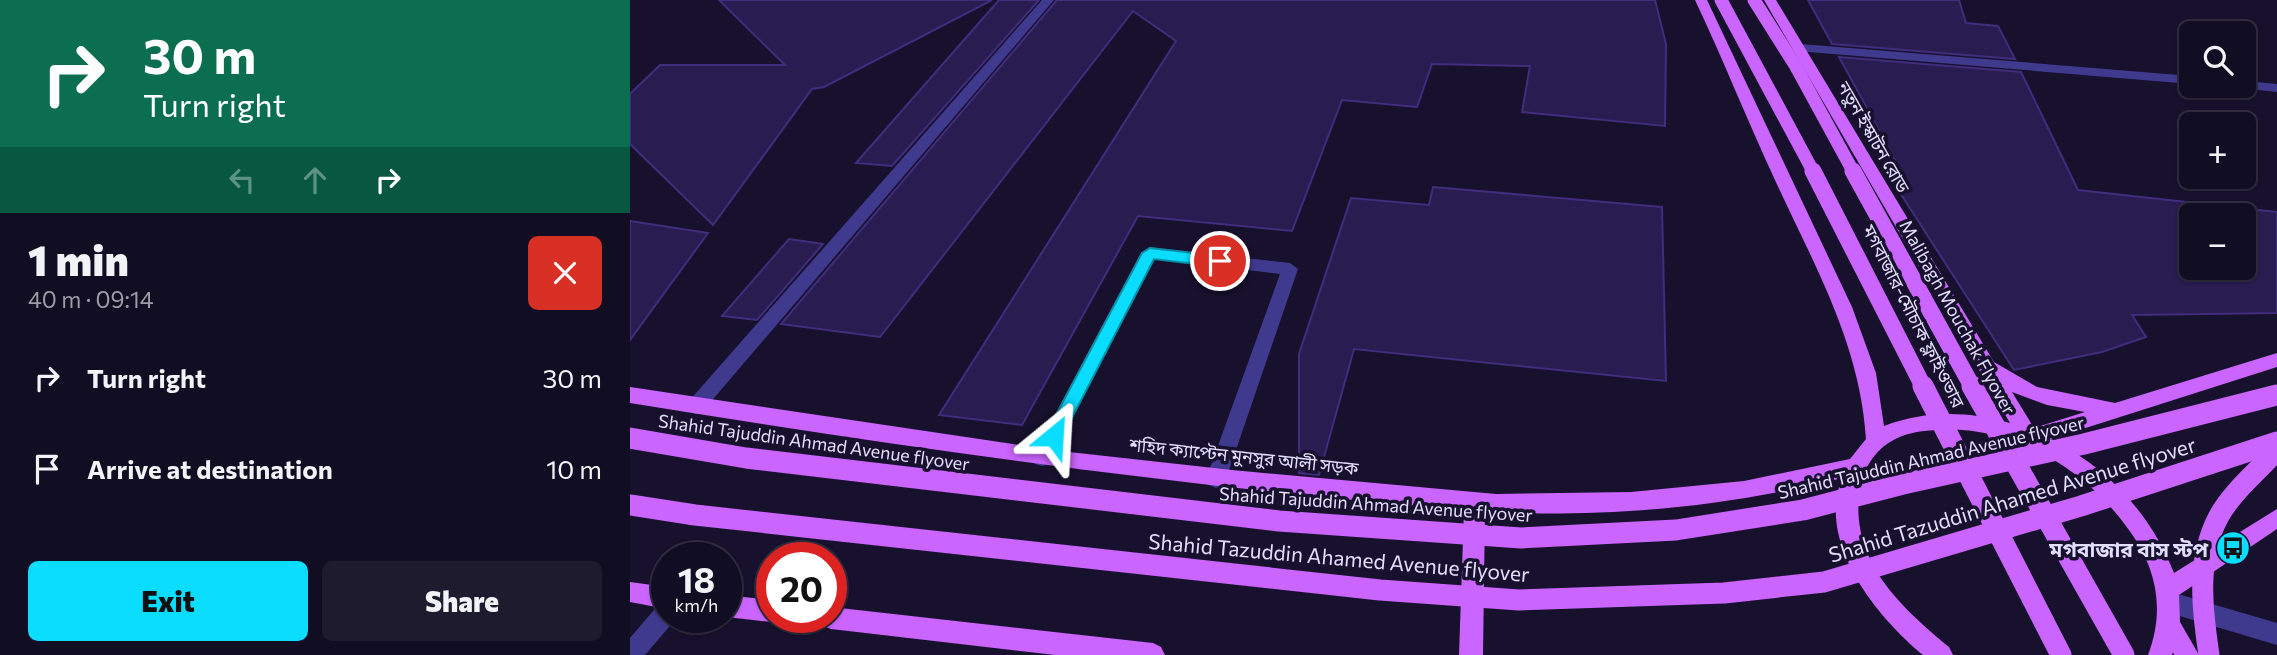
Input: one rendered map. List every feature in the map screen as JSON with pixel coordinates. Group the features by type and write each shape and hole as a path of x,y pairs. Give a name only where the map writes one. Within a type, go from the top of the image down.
{"main road":[{"path":"1701,0 1853,330 1870,389 1876,441"},
{"name":"মগবাজার-মৌচাক ফ্লাইওভার","path":"1721,0 1770,88 2061,655"},
{"name":"Malibagh Mouchak Flyover","path":"1754,0 1795,65 2018,472 2124,655"},
{"name":"নতুন ইস্কাটন রোড","path":"1770,0 1801,48 2029,438"},
{"path":"1980,356 2004,381 2034,393 2114,409"},
{"path":"2029,438 2114,409 2186,391 2277,360"},
{"name":"শহিদ ক্যাপ্টেন মুনসুর আলী সড়ক","path":"630,395 1042,458 1216,479 1475,500 1552,504 1725,494 1796,482 1856,466"},
{"name":"Shahid Tajuddin Ahmad Avenue flyover","path":"630,438 746,458 1279,521 1521,538 1676,530 1803,510 1903,484 2084,444 2277,395"},
{"path":"1941,655 1899,620 1867,579 1849,537 1846,499 1856,466 1876,441 1906,426 1943,419 1985,424 2029,438 2076,464 2102,484 2133,516 2156,552 2170,606 2187,655"},
{"name":"Shahid Tazuddin Ahamed Avenue flyover","path":"630,505 1380,590 1519,600 1606,598 1724,593 1824,582 2081,506 2277,442"},
{"path":"2209,655 2200,589 2208,545 2220,514 2277,450"},
{"path":"1471,655 1475,500"},
{"path":"2160,655 2170,606 2277,518"},
{"path":"630,592 651,595"},
{"path":"847,620 1153,655"}],"street":[{"path":"696,405 1048,0"},
{"path":"1801,48 2179,79"},
{"path":"2256,86 2277,88"},
{"path":"1042,458 1150,253 1290,270 1216,479"},
{"path":"2170,606 2277,634"},
{"path":"630,655 651,631"}],"building":[{"path":"719,0 992,0 824,87 812,89 713,225 630,144 630,94 660,65 785,65"},
{"path":"999,0 1039,0 892,166 856,163"},
{"path":"1057,0 1655,0 1666,44 1665,126 1522,112 1530,66 1432,64 1417,107 1342,100 1292,231 1138,216 1022,425 939,415 1176,41 1133,11 880,337 781,324"},
{"path":"1808,0 1959,0 1966,23 1998,26 2015,59 1832,44"},
{"path":"1839,57 2021,72 2078,190 2196,203 2179,203 2179,280 2256,280 2256,210 2277,212 2277,313 2132,315 2146,337 2102,352 2014,370 1886,171 1902,173"},
{"path":"1433,187 1662,207 1666,381 1354,349 1319,475 1299,473 1299,354 1351,198 1429,205"},
{"path":"630,221 708,233 630,340"},
{"path":"789,239 823,244 757,320 722,316"}],"place":[{"name":"মগবাজার বাস স্টপ","path":"2233,548"}],"route":[{"path":"1054,436 1150,253 1220,261"}]}
